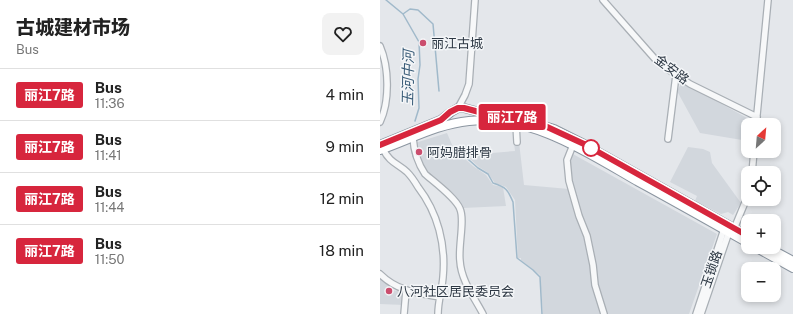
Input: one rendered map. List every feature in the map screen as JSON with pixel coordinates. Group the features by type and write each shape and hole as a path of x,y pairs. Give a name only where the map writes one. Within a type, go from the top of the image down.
{"highway":[{"path":"381,148 441,120 458,108 520,118 554,129 584,144 729,228 741,237"},
{"path":"470,110 470,121"},
{"path":"449,114 449,119 454,123"},
{"path":"381,148 454,123 492,121 516,124 543,132 573,145 741,233"},
{"path":"768,254 793,268"},
{"path":"780,254 793,261"}],"street":[{"path":"458,108 464,99 469,84 475,0"},
{"name":"金安路","path":"603,0 655,59 676,75 690,84 757,117"},
{"path":"757,117 768,0"},
{"path":"380,46 387,78 385,104 380,122"},
{"path":"668,139 676,75"},
{"path":"516,124 517,142"},
{"path":"413,138 415,155 422,170 456,202 460,208 462,218 459,257 460,268 465,281 483,314"},
{"path":"573,145 566,160 569,181 579,216 587,236 593,265 595,285 604,314"},
{"path":"381,148 387,158 408,172 427,200 436,219 443,245 443,277 438,314"},
{"path":"729,228 742,206"},
{"name":"玉锁路","path":"696,314 729,228"},
{"name":"玉锁路","path":"701,314 729,228"},
{"path":"380,274 393,285 406,291 440,297"},
{"path":"404,314 406,291"}],"shaded area":[{"path":"682,82 747,118 741,118 741,140 700,133 677,91"},
{"path":"447,133 453,147 455,146 457,152 486,175 493,185 503,187 506,206 463,208 421,166 415,143"},
{"path":"519,142 524,185 569,189 592,264 602,314 543,314 540,275 521,260 521,258 518,258 515,200 506,187 495,183 487,172 479,167 469,158 468,155 515,151 514,143"},
{"path":"688,147 703,149 710,152 712,163 741,203 733,215 728,212 721,214 695,201 697,196 670,182"},
{"path":"571,153 717,234 689,314 607,314 596,285 593,251 571,183 568,159"},
{"name":"八河社区居民委员会","path":"380,275 390,284 390,290 405,292 404,305 380,304"}],"waterway":[{"name":"玉河中河","path":"386,0 403,14 419,42 419,108 415,121"},
{"path":"403,14 410,9 418,10 433,24 439,91"},
{"name":"玉河中河","path":"411,145 413,156 417,164"},
{"path":"458,148 461,153 478,168 488,174 493,183 504,188 510,195 513,202 517,258 540,277 542,314"}],"bus line":[{"name":"丽江7路","path":"380,145 441,120 450,112 458,108 493,115 520,118 545,126 584,144 741,232"}],"place":[{"name":"丽江古城","path":"423,43"},
{"name":"阿妈腊排骨","path":"419,152"},
{"name":"八河社区居民委员会","path":"389,291"}]}
